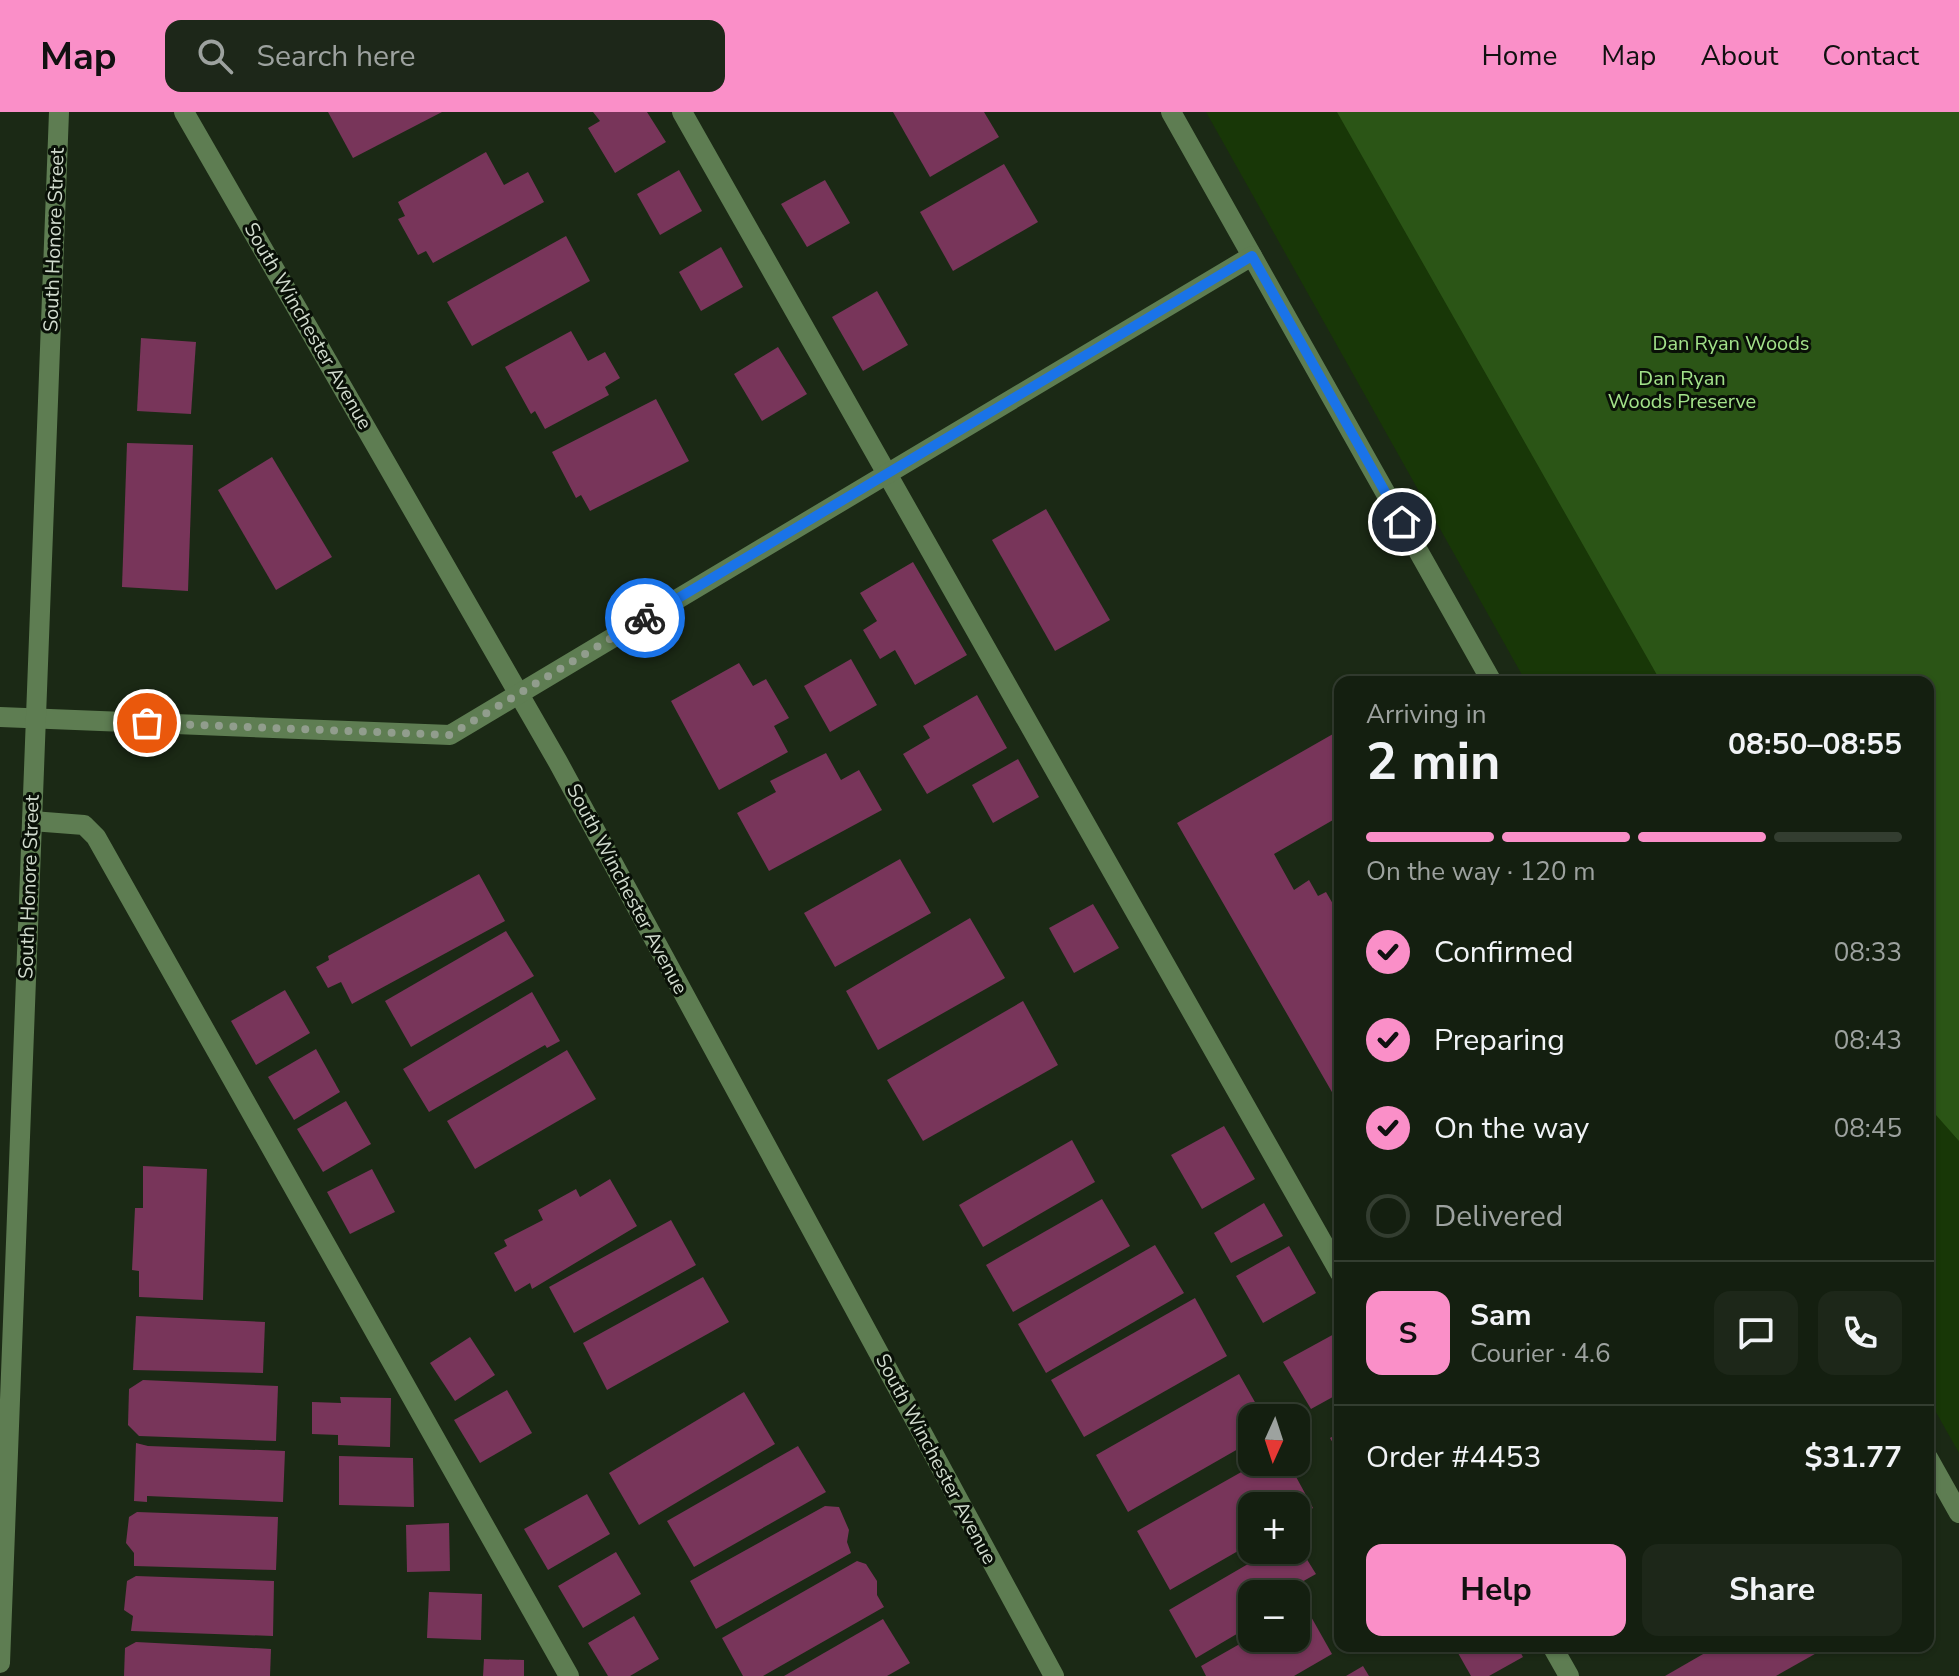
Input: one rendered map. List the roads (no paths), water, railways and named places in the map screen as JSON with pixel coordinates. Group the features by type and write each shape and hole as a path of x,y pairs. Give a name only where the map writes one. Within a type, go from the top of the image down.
{"street":[{"name":"South Honore Street","path":"0,1663 59,112"},
{"name":"South Winchester Avenue","path":"184,112 519,693 1054,1676"},
{"path":"682,112 1334,1262"},
{"path":"1171,112 1489,676"},
{"path":"0,717 450,735 1252,256"},
{"path":"32,821 84,825 96,837 569,1676"},
{"path":"1934,1469 1959,1513"},
{"path":"1555,1652 1569,1676"}],"park label":[{"name":"Dan Ryan Woods","path":"1731,343"},
{"name":"Dan Ryan Woods Preserve","path":"1682,390"}]}
